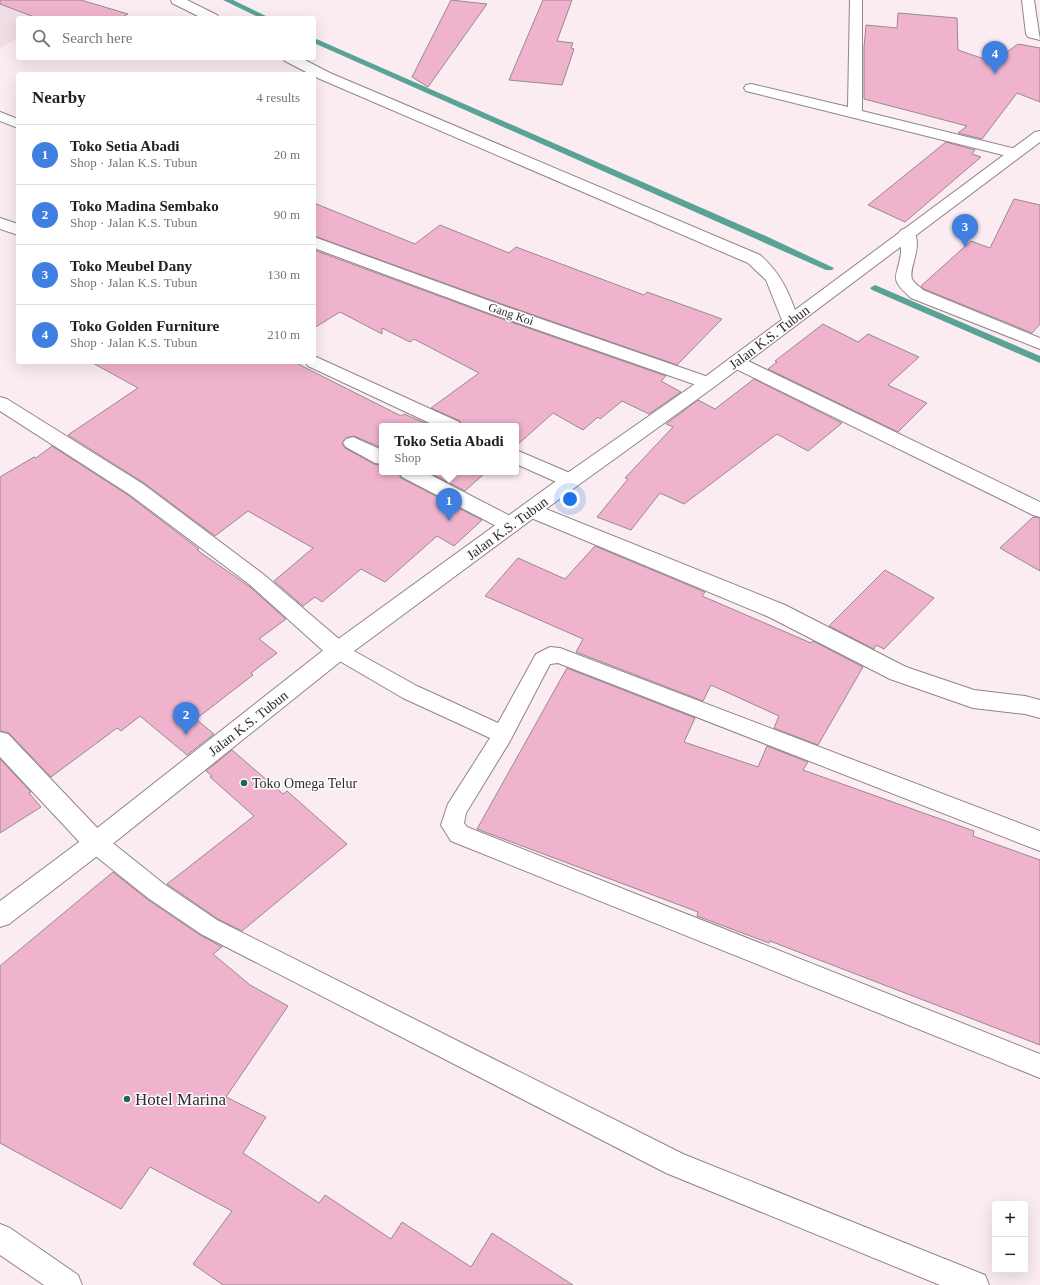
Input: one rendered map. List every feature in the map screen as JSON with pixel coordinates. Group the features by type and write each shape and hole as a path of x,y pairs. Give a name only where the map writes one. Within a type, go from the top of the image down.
{"street":[{"path":"177,0 208,16"},
{"path":"854,113 856,0"},
{"path":"1028,0 1033,34 1040,36"},
{"path":"294,60 325,76 754,259 768,270 797,316"},
{"path":"751,88 1015,153"},
{"path":"0,116 16,123"},
{"name":"Jalan K.S. Tubun","path":"0,916 96,843 338,651 570,481 708,383 1040,135"},
{"path":"0,223 16,229"},
{"path":"907,233 908,252 903,277 905,283 910,289 917,294 1040,344"},
{"name":"Gang Koi","path":"316,243 495,309 708,383"},
{"path":"736,362 1040,510"},
{"path":"316,363 446,423"},
{"path":"0,403 136,489 256,578 338,651"},
{"path":"353,443 379,456"},
{"path":"519,457 570,481"},
{"path":"415,475 511,525"},
{"path":"531,510 778,612 898,673 973,699 1025,705 1040,709"},
{"path":"0,741 96,843"}],"lane":[{"path":"338,651 410,692 503,735"},
{"path":"1040,841 560,656 550,655 543,659 503,735 456,811 452,825 459,834 1040,1066"},
{"path":"96,843 156,891 209,927 675,1164 975,1285"},
{"path":"0,1238 68,1285"}],"shaded area":[{"path":"0,0 42,16 16,16 16,38 0,49"}],"building":[{"path":"0,0 81,0 128,14 124,16 32,16 0,4"},
{"path":"451,0 487,4 428,87 412,77"},
{"path":"543,0 572,0 557,41 573,43 571,48 574,49 562,85 509,80"},
{"path":"898,13 957,18 958,50 993,62 1018,44 1040,48 1040,102 1017,93 982,139 958,133 967,126 864,99 864,47 866,25 897,28"},
{"path":"946,142 975,150 972,154 981,157 905,222 868,205"},
{"path":"1014,199 1040,205 1040,324 1032,333 924,289 921,286 971,241 990,248"},
{"path":"316,204 415,244 440,225 509,253 516,247 644,295 647,292 722,319 677,365 316,237"},
{"path":"316,251 488,314 666,376 661,381 681,392 649,414 622,401 600,419 598,417 583,430 553,413 519,443 519,423 461,423 460,421 431,408 479,373 414,339 410,342 382,328 382,334 340,312 316,327"},
{"path":"823,324 858,342 868,334 919,357 888,385 927,403 898,432 768,369 777,362 775,361"},
{"path":"95,364 298,364 401,416 404,414 425,423 379,423 379,447 354,436 346,438 342,443 345,448 374,464 379,465 379,475 400,475 401,478 482,520 454,546 437,536 385,582 361,569 322,602 315,597 303,606 274,581 313,548 248,511 215,536 144,483 68,435 138,388"},
{"path":"754,379 842,423 808,451 777,434 684,504 660,493 631,530 597,517 628,479 625,478 673,427 666,424 698,400 715,409"},
{"path":"52,446 128,495 199,549 197,550 250,587 286,619 259,639 277,653 251,673 253,675 196,719 214,734 187,755 140,716 121,731 117,728 51,777 9,733 0,731 0,477 34,457 36,458"},
{"path":"434,475 483,475 465,491"},
{"path":"1033,517 1040,518 1040,571 1000,548"},
{"path":"595,546 705,592 702,596 811,643 813,641 863,667 818,745 774,728 779,716 711,685 703,701 576,652 583,639 485,596 518,558 565,579"},
{"path":"885,570 934,598 884,649 876,645 874,649 829,626"},
{"path":"567,668 695,718 684,742 758,767 767,746 808,762 803,770 974,831 973,836 1040,860 1040,1045 770,941 769,943 697,916 698,912 477,829"},
{"path":"232,750 283,794 287,791 347,844 242,931 218,919 167,884 254,816 210,777 212,776 206,771"},
{"path":"0,759 31,792 29,793 41,807 0,833"},
{"path":"113,872 147,899 200,935 222,947 213,954 250,985 288,1006 226,1097 266,1117 243,1153 319,1203 325,1195 391,1239 402,1222 471,1267 492,1233 573,1285 223,1285 193,1264 232,1211 150,1167 121,1209 0,1143 0,966"}],"waterway":[{"path":"227,0 262,16"},
{"path":"316,41 442,98 829,268"},
{"path":"875,288 1040,360"}],"place":[{"name":"Toko Golden Furniture","path":"995,74"},
{"name":"Toko Meubel Dany","path":"965,247"},
{"name":"Toko Setia Abadi","path":"449,521"},
{"name":"Toko Madina Sembako","path":"186,735"},
{"name":"Toko Omega Telur","path":"244,783"},
{"name":"Hotel Marina","path":"127,1099"}]}
